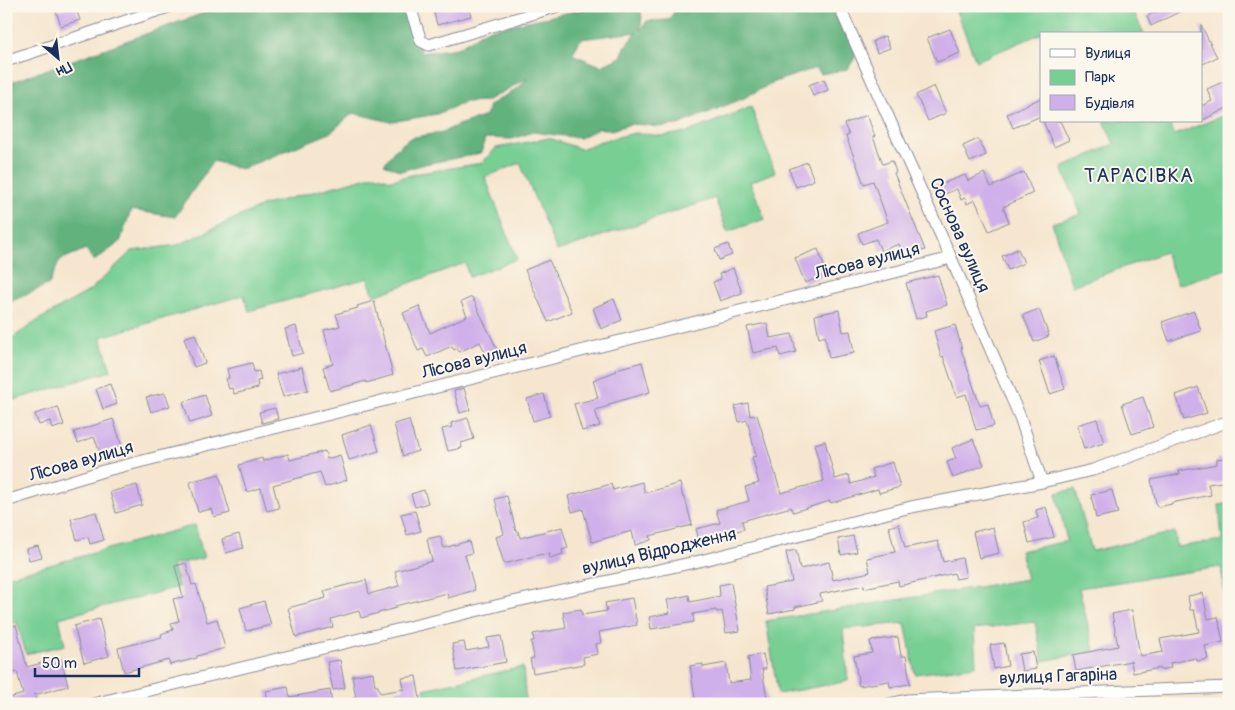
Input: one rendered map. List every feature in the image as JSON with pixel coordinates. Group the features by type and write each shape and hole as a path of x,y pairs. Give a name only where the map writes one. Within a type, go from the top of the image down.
{"street":[{"path":"6,61 171,6"},
{"path":"409,6 421,41 429,45 539,9 558,6"},
{"name":"Соснова вулиця","path":"839,6 1020,417 1042,482"},
{"name":"Лісова вулиця","path":"6,501 103,471 951,258"},
{"name":"вулиця Відродження","path":"93,704 508,603 704,560 911,507 1042,482 1093,470 1229,421"},
{"name":"вулиця Гагаріна","path":"889,704 907,700 1229,687"}],"green space":[{"path":"219,6 407,6 421,53 457,48 486,30 599,6 636,6 639,9 642,20 640,30 647,21 669,20 677,7 680,6 842,6 861,47 848,69 821,74 816,68 774,82 744,98 678,125 656,127 631,124 611,130 599,128 580,138 533,132 512,139 485,138 481,153 425,164 401,171 384,164 394,151 410,138 443,132 486,116 489,105 518,88 528,78 486,101 466,102 437,114 391,122 353,113 330,133 241,169 213,161 175,217 131,210 120,242 94,261 86,249 60,260 49,284 6,304 6,84","holes":["637,32 626,45 621,57 601,66 574,55 571,56 581,39"]},
{"path":"954,6 1131,6 1143,32 1062,32 1059,26 1040,32 1040,34 976,61"},
{"path":"751,107 775,172 750,182 765,219 727,232 715,198 557,251 520,163 485,177 517,259 469,277 465,263 374,296 368,278 249,311 244,295 101,337 111,371 7,402 6,342 40,319 89,291 132,251 178,245 264,205 375,175 391,180 420,173 482,163 496,148 549,138 581,149 601,141 635,133 663,136 688,132"},
{"path":"1229,113 1229,268 1178,285 1165,252 1072,286 1052,223 1081,214 1062,168 1114,144 1104,122 1168,122 1175,135"},
{"path":"1075,489 1092,551 1175,532 1177,547 1222,540 1219,505 1229,503 1229,621 1221,567 1079,588 1094,651 1043,661 1035,622 974,629 976,666 915,674 905,623 843,629 848,681 778,694 766,621 1027,579 1020,551 1067,541 1056,493"},
{"path":"195,525 204,558 172,565 179,587 59,618 65,645 26,654 17,622 6,625 6,577"},
{"path":"523,667 526,704 426,704 424,689"}],"building":[{"path":"75,6 80,20 61,26 56,11"},
{"path":"448,6 448,9 468,6 471,16 437,25 433,9"},
{"path":"1170,6 1184,6 1185,9 1151,26 1147,16"},
{"path":"1201,25 1217,57 1202,64 1202,32"},
{"path":"950,29 960,53 937,62 927,38"},
{"path":"885,36 890,48 877,53 873,41"},
{"path":"824,79 828,90 813,96 809,85"},
{"path":"1229,79 1229,107 1202,120 1202,106 1212,101 1207,89"},
{"path":"934,86 946,113 928,121 916,95"},
{"path":"1040,98 1040,116 1013,128 1007,114"},
{"path":"867,115 883,164 892,161 896,172 894,173 925,250 904,257 899,244 881,251 876,239 862,244 858,233 888,222 873,181 864,184 846,136 849,135 844,124"},
{"path":"1043,122 1060,122 1069,140 1054,147"},
{"path":"978,139 986,155 970,162 963,146"},
{"path":"807,162 814,180 796,187 789,169"},
{"path":"1024,172 1033,193 1003,207 1009,222 989,231 975,200 967,204 965,198 961,200 957,189 940,196 936,186 965,175 968,181 984,173 991,187"},
{"path":"728,244 732,255 719,260 715,249"},
{"path":"818,249 827,274 805,283 795,258"},
{"path":"1018,249 1024,263 1008,270 1002,256"},
{"path":"549,260 572,312 548,322 525,270"},
{"path":"733,268 742,293 720,301 713,282 721,279 719,274"},
{"path":"938,275 947,305 926,311 927,316 916,319 906,283"},
{"path":"472,297 498,351 487,356 480,342 459,352 457,348 454,350 452,346 427,357 423,349 418,351 403,313 419,306 430,333 467,316 461,302"},
{"path":"614,299 622,320 601,329 593,308"},
{"path":"374,301 393,375 330,391 323,367 333,364 324,330 340,326 336,314"},
{"path":"1039,309 1049,336 1034,342 1023,315"},
{"path":"839,310 843,332 850,331 854,353 829,358 825,336 819,338 815,315"},
{"path":"1194,311 1201,331 1169,341 1162,322"},
{"path":"767,323 770,338 792,334 796,352 780,356 778,348 753,353 747,327"},
{"path":"955,325 980,406 988,404 994,426 976,430 966,394 957,397 943,356 941,357 934,331"},
{"path":"296,326 303,353 292,356 285,329"},
{"path":"195,334 205,363 194,367 184,338"},
{"path":"1054,356 1065,389 1050,394 1039,361"},
{"path":"642,362 650,392 595,410 600,426 582,431 574,404 598,398 593,380 617,371 616,369"},
{"path":"252,363 254,372 259,371 261,380 257,381 258,388 234,394 232,388 229,389 226,379 229,378 227,369"},
{"path":"302,367 308,390 283,397 276,374"},
{"path":"110,384 117,404 103,409 96,389"},
{"path":"1198,387 1207,413 1184,420 1176,395"},
{"path":"464,388 470,410 460,413 454,391"},
{"path":"165,393 170,406 151,412 146,397"},
{"path":"544,394 550,416 533,421 527,399"},
{"path":"205,395 212,416 190,423 183,402"},
{"path":"1143,397 1153,427 1132,434 1122,404"},
{"path":"748,403 750,416 757,415 781,493 824,481 814,444 825,441 835,479 849,475 851,484 874,477 871,469 893,462 900,487 879,493 878,489 793,512 791,507 742,521 744,529 699,541 696,529 720,523 716,510 749,501 745,487 759,483 752,457 756,456 747,420 739,422 735,406"},
{"path":"58,407 64,425 52,429 50,421 39,425 35,414"},
{"path":"275,408 278,419 262,423 259,412"},
{"path":"468,418 474,439 461,443 462,448 448,451 442,429 452,427 451,423"},
{"path":"113,419 122,446 100,453 94,437 78,443 74,432"},
{"path":"1097,419 1104,443 1084,449 1077,425"},
{"path":"409,420 418,451 403,456 394,424"},
{"path":"371,425 379,451 349,460 342,435"},
{"path":"973,439 984,465 953,478 947,462 956,459 952,448"},
{"path":"325,451 327,459 340,455 347,480 325,487 320,472 273,485 279,508 267,511 261,488 247,492 239,465 262,458 263,461 288,454 290,460"},
{"path":"1229,457 1229,481 1208,484 1211,495 1157,507 1151,480 1180,474 1179,471 1217,464 1217,459"},
{"path":"219,474 230,513 214,517 211,509 198,512 190,482"},
{"path":"642,482 645,493 680,483 692,525 650,536 651,540 635,545 632,531 592,542 583,509 572,512 568,496 611,484 613,490"},
{"path":"137,485 142,505 116,513 110,492"},
{"path":"424,490 428,503 415,507 411,494"},
{"path":"1112,490 1118,513 1096,518 1091,495"},
{"path":"507,496 516,531 518,531 520,538 562,527 568,548 562,550 563,554 550,558 549,553 542,554 504,564 496,537 504,534 495,499"},
{"path":"1046,507 1054,537 1029,543 1024,522 1038,518 1036,510"},
{"path":"415,511 421,531 407,535 401,514"},
{"path":"96,512 104,540 90,544 88,537 77,540 71,519"},
{"path":"899,524 905,548 938,541 943,562 962,558 966,577 956,579 954,573 899,586 898,581 864,588 864,585 820,594 822,601 769,614 764,587 792,582 786,552 796,550 800,569 829,562 833,580 870,572 867,558 895,552 889,527"},
{"path":"993,527 999,553 979,558 973,532"},
{"path":"239,534 243,548 226,553 222,539"},
{"path":"440,536 444,548 469,541 472,553 465,555 475,590 448,598 447,593 395,606 396,608 361,618 359,611 331,619 333,627 296,637 288,608 326,598 324,591 366,580 369,594 399,586 395,571 432,561 427,539"},
{"path":"853,536 857,552 841,555 838,539"},
{"path":"38,546 42,557 29,560 26,549"},
{"path":"186,563 192,585 196,584 207,622 217,619 225,648 170,665 169,660 124,672 118,648 162,637 161,634 173,630 171,623 179,621 173,599 183,597 175,566"},
{"path":"731,583 740,631 726,633 722,611 717,612 716,610 693,614 694,622 651,629 649,617 670,613 667,600 689,595 690,602 720,596 719,585"},
{"path":"1203,593 1208,619 1218,617 1223,642 1205,646 1208,659 1197,661 1196,658 1170,663 1171,668 1133,673 1131,661 1076,671 1073,655 1118,646 1112,614 1132,610 1140,656 1163,652 1160,639 1199,632 1194,610 1190,610 1188,596"},
{"path":"632,598 637,625 599,632 601,643 596,644 598,654 583,657 584,664 533,673 530,659 534,658 531,641 534,641 533,634 566,628 563,612 581,609 582,615 607,611 605,603"},
{"path":"264,601 271,625 246,631 240,608"},
{"path":"99,619 109,656 84,663 74,626"},
{"path":"16,625 27,667 61,658 68,686 34,695 37,704 6,704 6,699 23,694 17,672 6,674 6,628"},
{"path":"501,636 506,662 457,671 452,644 464,642 466,651 489,647 487,638"},
{"path":"898,637 901,656 906,656 910,684 890,687 889,681 859,686 854,656 872,653 870,641"},
{"path":"1004,643 1008,666 994,669 990,645"},
{"path":"1033,652 1036,669 1022,671 1019,654"},
{"path":"763,654 766,669 762,669 768,704 696,704 690,666 703,664 703,667 726,663 729,683 751,680 748,657"},
{"path":"340,660 345,688 333,690 327,662"},
{"path":"373,672 375,686 378,686 380,693 404,689 402,678 416,676 420,699 394,704 353,704 353,698 356,698 352,676"},
{"path":"288,687 290,697 330,690 332,704 268,704 266,691"}],"district":[{"name":"ТАРАСІВКА","path":"1139,175"}]}
